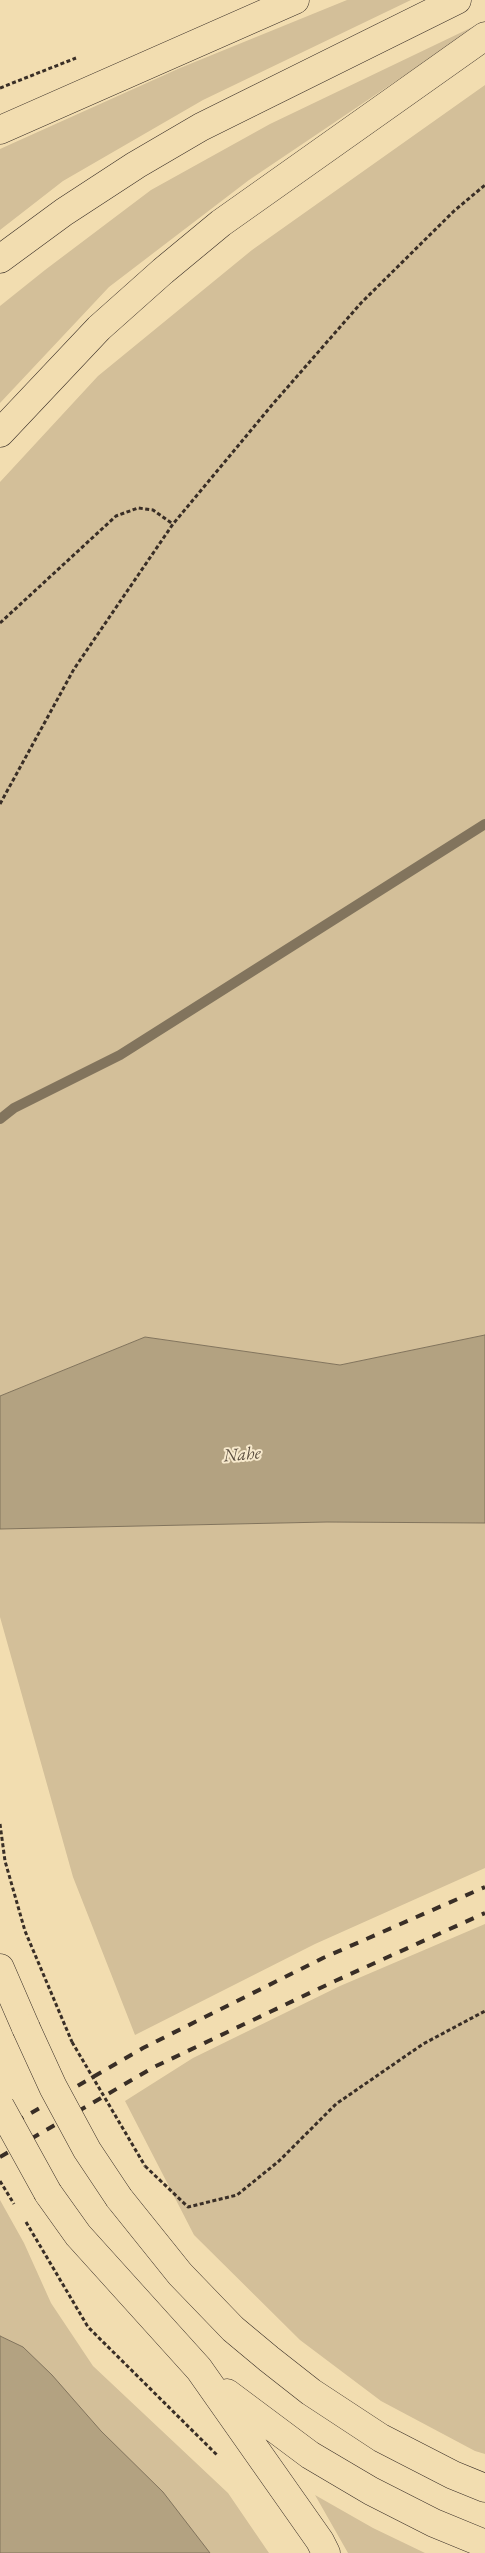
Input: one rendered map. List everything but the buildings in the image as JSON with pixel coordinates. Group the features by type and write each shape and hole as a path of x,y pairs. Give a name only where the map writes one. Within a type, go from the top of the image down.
{"highway":[{"path":"0,130 295,0"},
{"path":"0,259 64,212 136,164 201,127 457,0"},
{"path":"0,433 99,328 162,271 221,223 485,36"},
{"path":"0,1968 57,2095 87,2150 119,2198 180,2274 234,2329 311,2392 382,2438 453,2475 485,2488"},
{"path":"0,2106 48,2193 78,2234 199,2369 320,2541 326,2553"},
{"path":"199,2369 253,2414 310,2456 371,2491 434,2523 485,2544"}],"path":[{"path":"0,804 74,669 173,524 361,303 454,211 485,185"},
{"path":"0,623 116,516 138,508 153,510 173,524"},
{"path":"0,1824 5,1861 25,1931 72,2042 145,2166 188,2207 237,2194 279,2161 336,2104 424,2044 485,2011"},
{"path":"35,2236 88,2326 222,2459"}],"shaded area":[{"path":"347,0 411,0 203,100 63,181 0,230 0,149 180,68"},
{"path":"485,21 249,180 109,287 0,403 0,306 45,270 151,190 270,124"},
{"path":"485,85 485,1335 340,1365 145,1337 0,1396 0,482 98,376 252,250"},
{"path":"327,1522 485,1523 485,1868 315,1944 135,2035 73,1877 0,1617 0,1529"},
{"path":"485,1924 485,2454 475,2451 381,2401 300,2340 194,2235 125,2101 193,2058 340,1986"},
{"path":"0,2200 24,2243 51,2303 93,2366 228,2493 269,2553 0,2553"},
{"path":"315,2495 373,2528 425,2553 348,2553"}],"water":[{"name":"Nahe","path":"485,1335 485,1523 327,1522 0,1529 0,1396 145,1337 340,1365"},
{"path":"0,2336 23,2347 52,2375 101,2431 163,2492 210,2553 0,2553"}],"waterway":[{"path":"0,1119 14,1108 120,1055 485,824"}],"railway":[{"path":"0,2131 143,2048 323,1958 485,1887"},
{"path":"0,2157 154,2067 335,1981 485,1913"}]}
